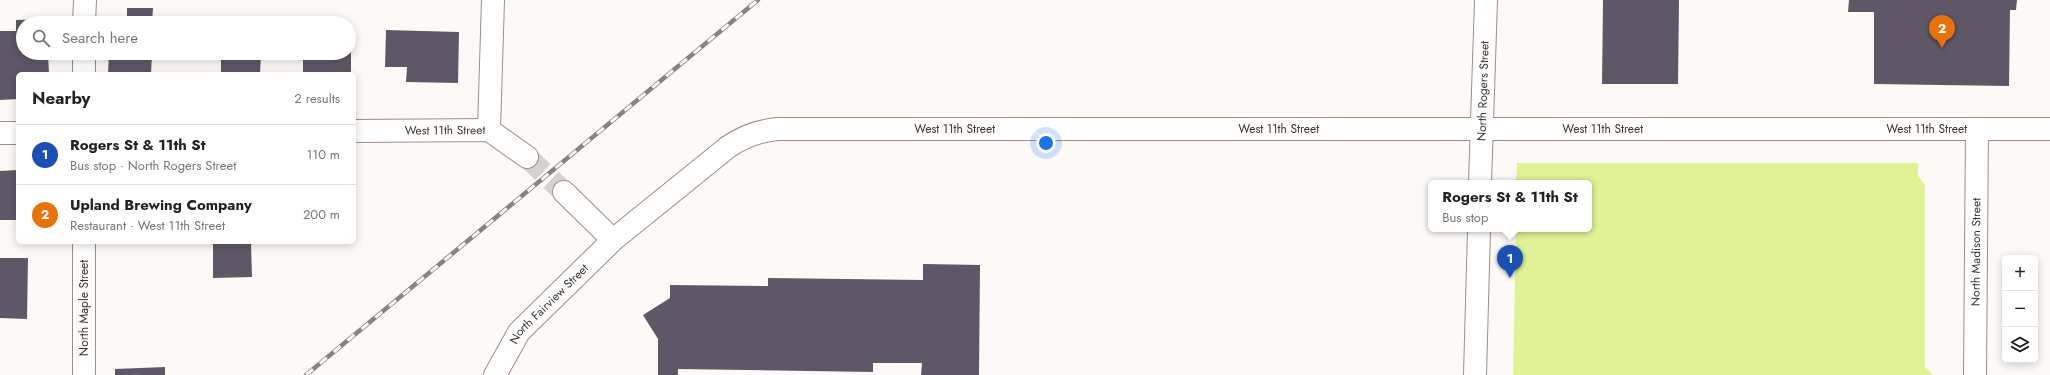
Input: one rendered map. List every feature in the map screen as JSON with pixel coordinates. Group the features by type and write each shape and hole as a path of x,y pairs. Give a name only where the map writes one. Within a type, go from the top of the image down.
{"street":[{"path":"84,0 84,16"},
{"path":"489,130 493,0"},
{"name":"North Rogers Street","path":"1480,180 1486,0"},
{"path":"84,60 84,72"},
{"name":"West 11th Street","path":"613,240 728,146 743,137 760,131 777,129 2050,129"},
{"name":"North Madison Street","path":"1975,375 1977,129"},
{"name":"West 11th Street","path":"356,131 489,130 527,157"},
{"path":"0,133 16,133"},
{"path":"564,192 613,240"},
{"path":"1475,375 1479,232"},
{"name":"North Fairview Street","path":"495,375 519,332 613,240"},
{"name":"North Maple Street","path":"84,244 84,374"}],"green space":[{"path":"1517,163 1918,163 1918,176 1925,185 1925,367 1933,375 1513,375 1516,232 1592,232 1592,180 1516,180"}],"building":[{"path":"1603,0 1679,0 1678,84 1602,84"},
{"path":"1849,0 2017,0 2016,10 2010,10 2009,86 1874,84 1874,12 1848,12"},
{"path":"127,8 153,8 152,16 127,16"},
{"path":"386,30 459,32 458,83 406,82 407,67 385,67"},
{"path":"0,31 16,31 16,60 48,60 49,72 16,72 16,99 0,100"},
{"path":"109,60 152,60 151,72 108,72"},
{"path":"221,60 261,60 260,72 221,72"},
{"path":"303,60 351,60 351,72 303,72"},
{"path":"16,170 16,220 0,220 0,171"},
{"path":"213,244 251,244 252,277 213,278"},
{"path":"0,258 28,258 27,319 0,318"},
{"path":"923,264 980,265 979,375 921,375 922,363 873,363 873,372 678,369 678,375 658,375 658,339 643,315 670,298 670,285 768,286 768,278 923,280"},
{"path":"165,367 165,375 115,375 115,369"}],"tunnel":[{"path":"527,157 564,192"}],"railway":[{"path":"306,375 758,0"}],"place":[{"name":"Upland Brewing Company","path":"1942,48"},
{"name":"Rogers St & 11th St","path":"1510,278"}]}
